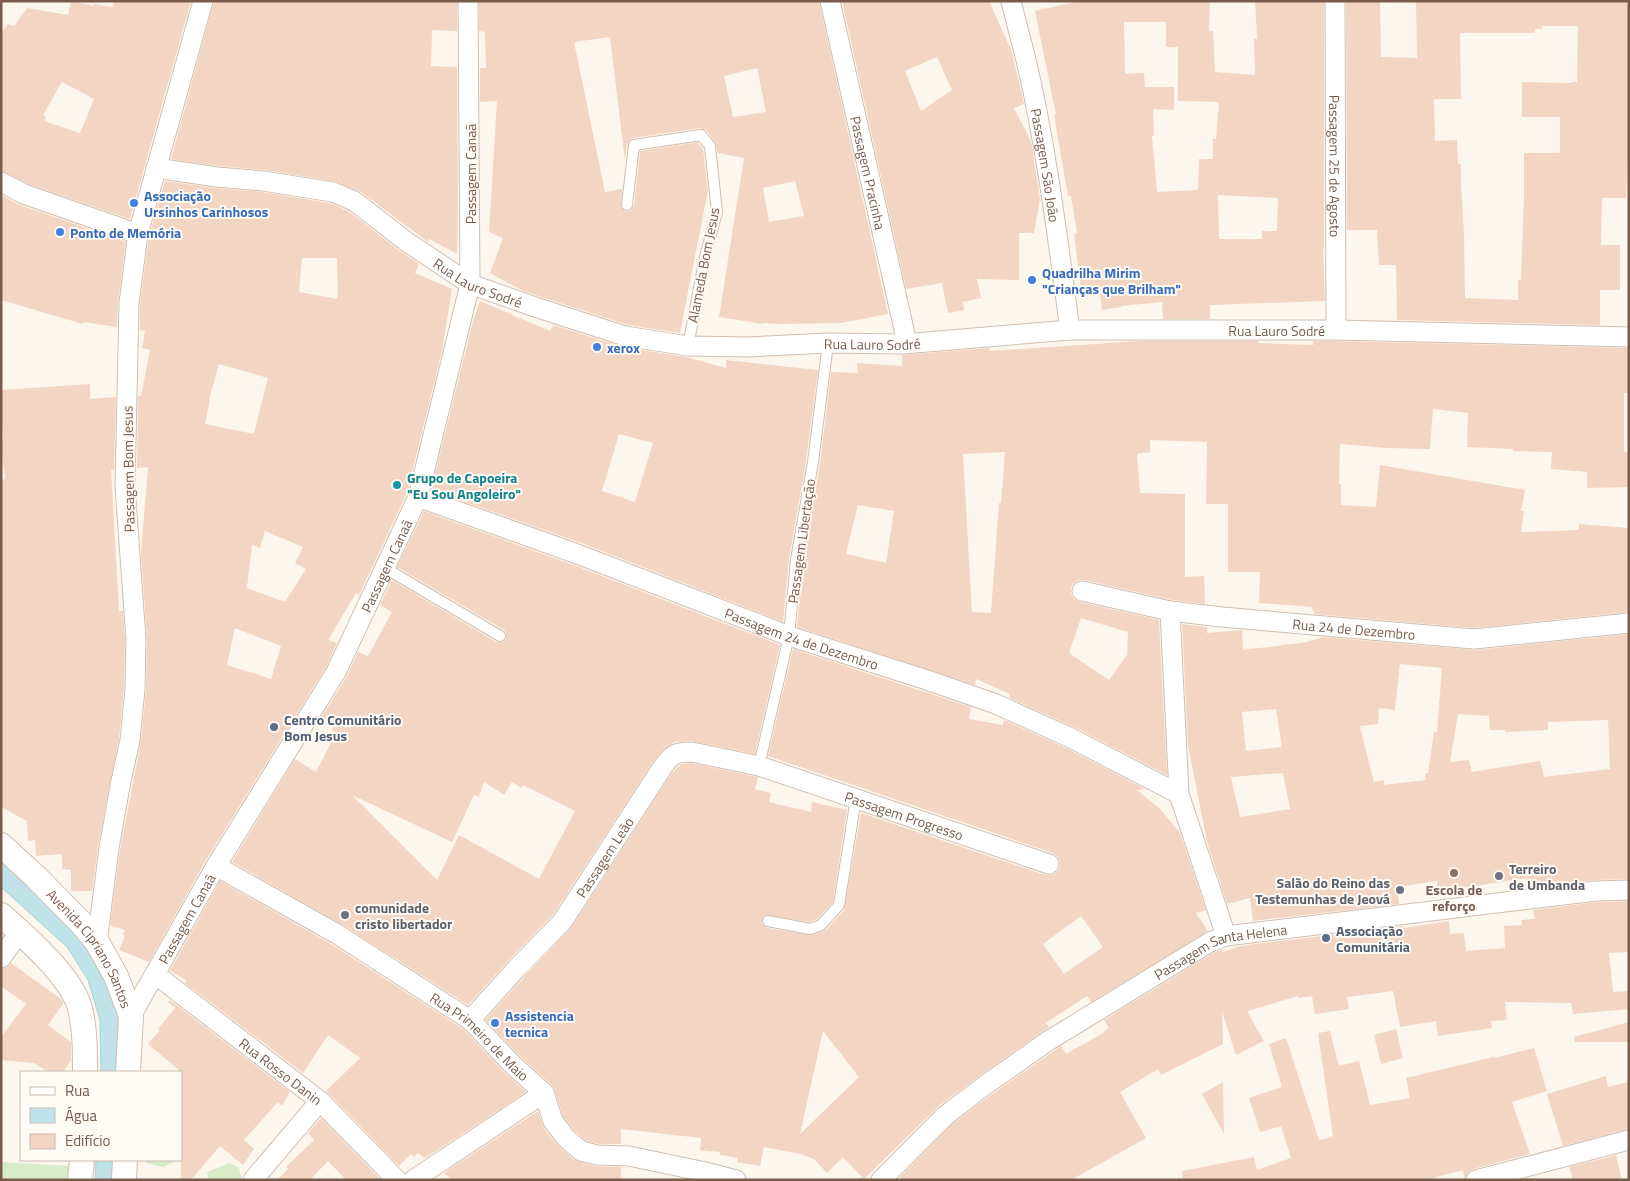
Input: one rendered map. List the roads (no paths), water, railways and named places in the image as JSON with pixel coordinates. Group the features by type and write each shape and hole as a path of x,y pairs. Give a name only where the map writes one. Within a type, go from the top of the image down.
{"street":[{"name":"Passagem Bom Jesus","path":"97,942 109,848 120,781 130,740 135,689 136,639 125,487 129,303 138,234 202,1"},
{"name":"Passagem Canaã","path":"130,1016 216,866 336,672 418,497 470,284 468,1"},
{"name":"Passagem Pracinha","path":"830,1 907,343"},
{"name":"Passagem São João","path":"1011,1 1027,64 1042,146 1056,226 1070,330"},
{"name":"Passagem 25 de Agosto","path":"1335,1 1336,330"},
{"name":"Rua Lauro Sodré","path":"156,168 217,177 289,184 333,192 354,201 407,242 470,284 625,336 688,346 749,347 828,343 907,343 1070,330 1336,330 1629,337"},
{"path":"1,182 24,194 138,234"},
{"name":"Passagem 24 de Dezembro","path":"418,497 580,554 789,636 996,704 1071,738 1179,794"},
{"name":"Rua 24 de Dezembro","path":"1082,591 1170,610 1222,617 1474,639 1629,623"},
{"path":"1170,610 1179,794 1226,936"},
{"name":"Passagem Leão","path":"470,1020 562,922 671,756 680,752 692,752 759,766"},
{"name":"Passagem Progresso","path":"759,766 1049,864"},
{"name":"Avenida Cipriano Santos","path":"1,845 36,877 97,942 116,976 130,1016 128,1071"},
{"name":"Rua Primeiro de Maio","path":"216,866 338,934 470,1020 513,1066 544,1093"},
{"name":"Passagem Santa Helena","path":"881,1180 946,1115 1040,1047 1210,942 1226,936 1596,891 1629,890"},
{"path":"1,915 44,956 68,984 79,1006 86,1045 85,1071"},
{"path":"1,958 20,932"},
{"name":"Rua Rosso Danin","path":"155,974 320,1102 397,1180"},
{"path":"413,1180 544,1093 553,1121 566,1138 581,1151 597,1155 629,1156 736,1180"},
{"path":"253,1180 320,1102"},
{"path":"1476,1180 1629,1140"},
{"path":"80,1180 82,1161"},
{"path":"124,1180 125,1161"}],"lane":[{"name":"Alameda Bom Jesus","path":"627,205 634,146 701,134 710,146 717,212 704,257 688,346"},
{"name":"Passagem Libertação","path":"759,766 789,636 796,560 813,462 828,343"},
{"path":"385,568 500,636"},
{"path":"768,921 810,929 821,925 839,906 856,798"}],"water":[{"path":"1,858 68,921 103,962 116,998 121,1026 120,1071 101,1071 100,1020 88,980 67,947 1,887"},
{"path":"96,1161 118,1161 117,1180 95,1180"}],"place":[{"name":"Associação Ursinhos Carinhosos","path":"134,203"},
{"name":"Ponto de Memória","path":"60,232"},
{"name":"Quadrilha Mirim \"Crianças que Brilham\"","path":"1032,280"},
{"name":"xerox","path":"597,347"},
{"name":"Grupo de Capoeira \"Eu Sou Angoleiro\"","path":"397,485"},
{"name":"Centro Comunitário Bom Jesus","path":"274,727"},
{"name":"Escola de reforço","path":"1454,873"},
{"name":"Terreiro de Umbanda","path":"1499,876"},
{"name":"Salão do Reino das Testemunhas de Jeová","path":"1400,890"},
{"name":"comunidade cristo libertador","path":"345,915"},
{"name":"Associação Comunitária","path":"1326,938"},
{"name":"Assistencia tecnica","path":"495,1023"}]}
